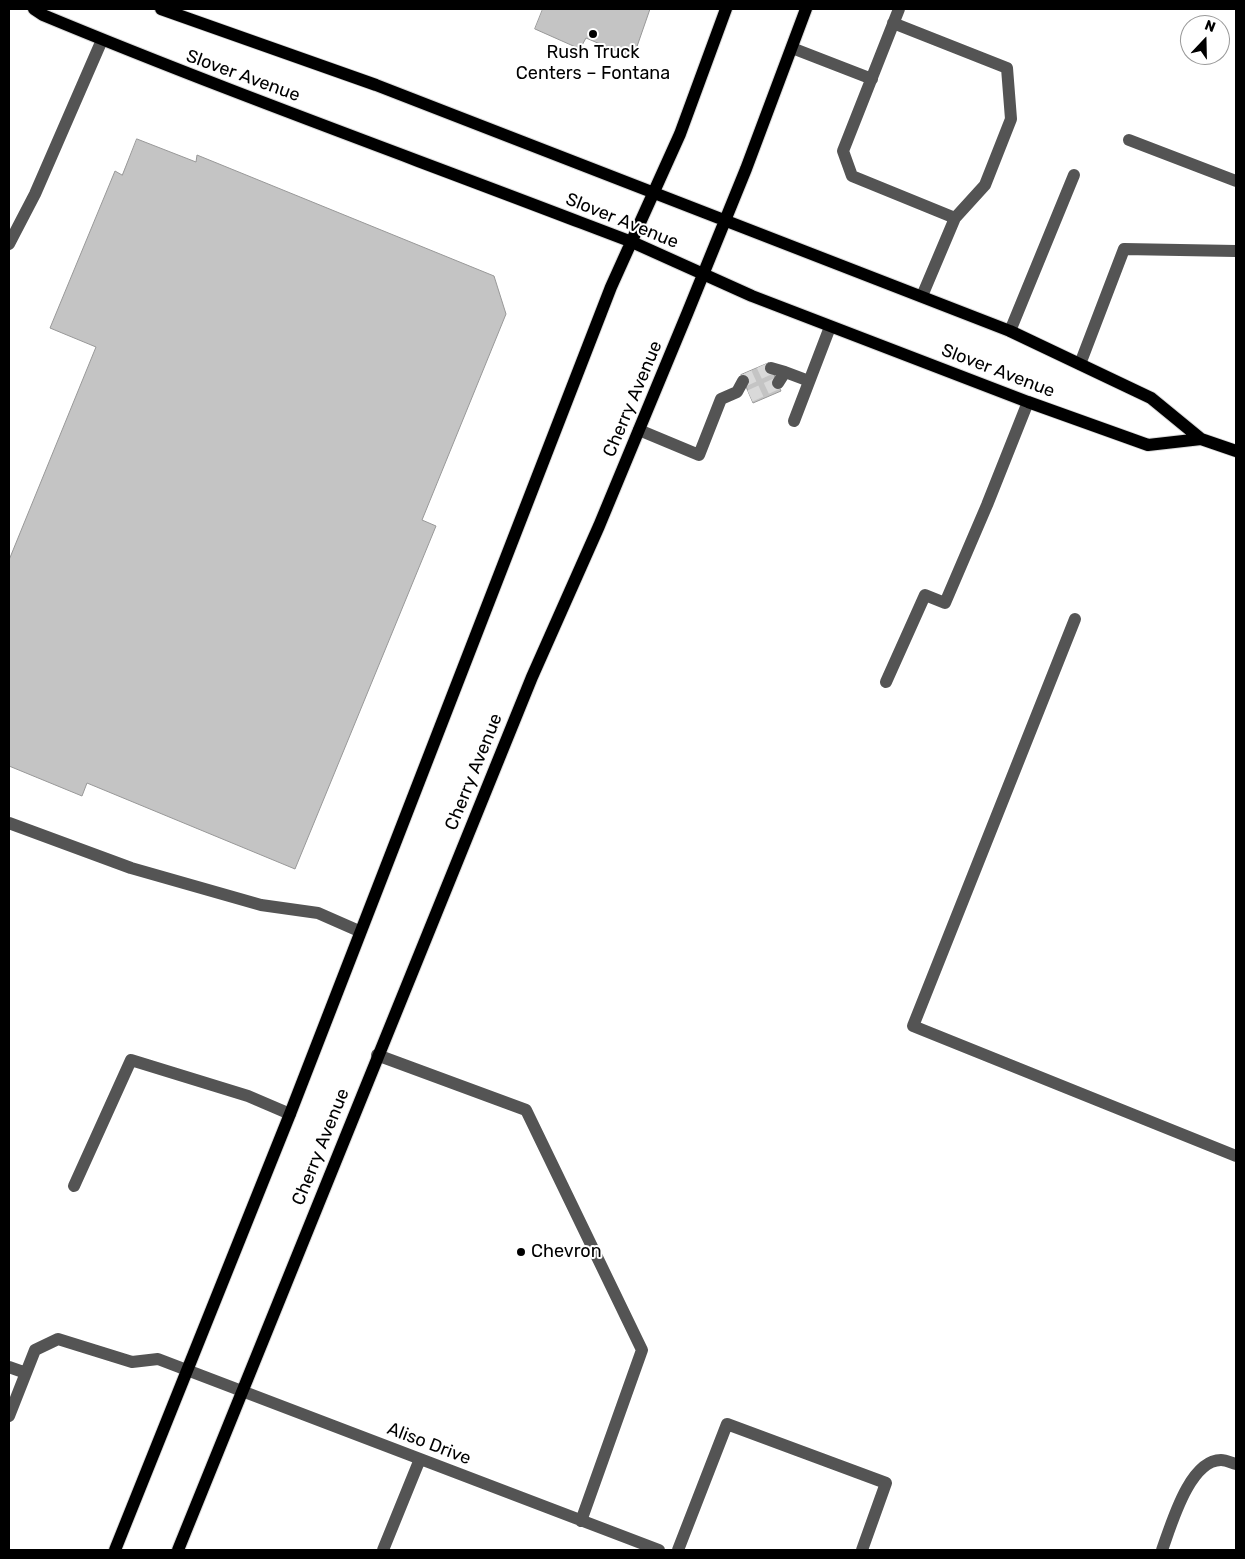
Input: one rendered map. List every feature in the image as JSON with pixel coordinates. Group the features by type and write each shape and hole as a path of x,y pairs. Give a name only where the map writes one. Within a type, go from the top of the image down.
{"main road":[{"name":"Slover Avenue","path":"34,9 43,15 185,74 266,102 632,242 830,327 1028,402 1148,445 1201,440"},
{"name":"Slover Avenue","path":"161,9 376,85 1010,331 1151,398 1201,440 1236,451"},
{"path":"114,1550 290,1114 359,931 611,287 680,134 726,9"},
{"name":"Cherry Avenue","path":"178,1550 532,676 588,551 703,274 806,9"}],"street":[{"path":"899,9 843,151 852,176 955,218"},
{"path":"893,23 1007,68 1011,119 985,185 955,218 922,296"},
{"path":"9,244 35,194 102,40"},
{"path":"792,48 872,79"},
{"path":"1129,140 1236,181"},
{"path":"1010,331 1074,175"},
{"path":"1080,364 1124,249 1236,251"},
{"path":"794,421 830,327"},
{"path":"771,368 809,381"},
{"path":"778,383 785,372"},
{"path":"639,430 699,455 721,399 743,390"},
{"path":"886,682 925,595 945,603 1028,402"},
{"path":"1075,619 913,1026 1236,1156"},
{"path":"9,823 131,868 261,905 318,913 359,931"},
{"path":"377,1055 526,1110 642,1350 581,1521"},
{"path":"74,1186 130,1060 248,1096 290,1114"},
{"name":"Aliso Drive","path":"26,1373 35,1350 58,1339 132,1362 158,1359 659,1550"},
{"path":"9,1367 26,1373 9,1416"},
{"path":"678,1550 727,1424 886,1483 862,1550"},
{"path":"383,1550 420,1459"},
{"path":"1162,1550 1178,1508 1198,1470 1220,1460 1236,1464"}],"building":[{"name":"Rush Truck Centers – Fontana","path":"543,9 650,9 633,58 586,38 580,49 535,29"},
{"path":"137,139 196,162 197,155 494,276 506,314 422,520 436,526 295,869 87,783 82,796 9,766 9,560 96,347 50,328 115,171 122,175"},
{"path":"769,363 781,391 753,403 741,375"}],"tunnel":[{"path":"743,381 771,368"},
{"path":"750,396 778,383"}],"place":[{"name":"Rush Truck Centers – Fontana","path":"593,34"},
{"name":"Chevron","path":"521,1252"}]}
